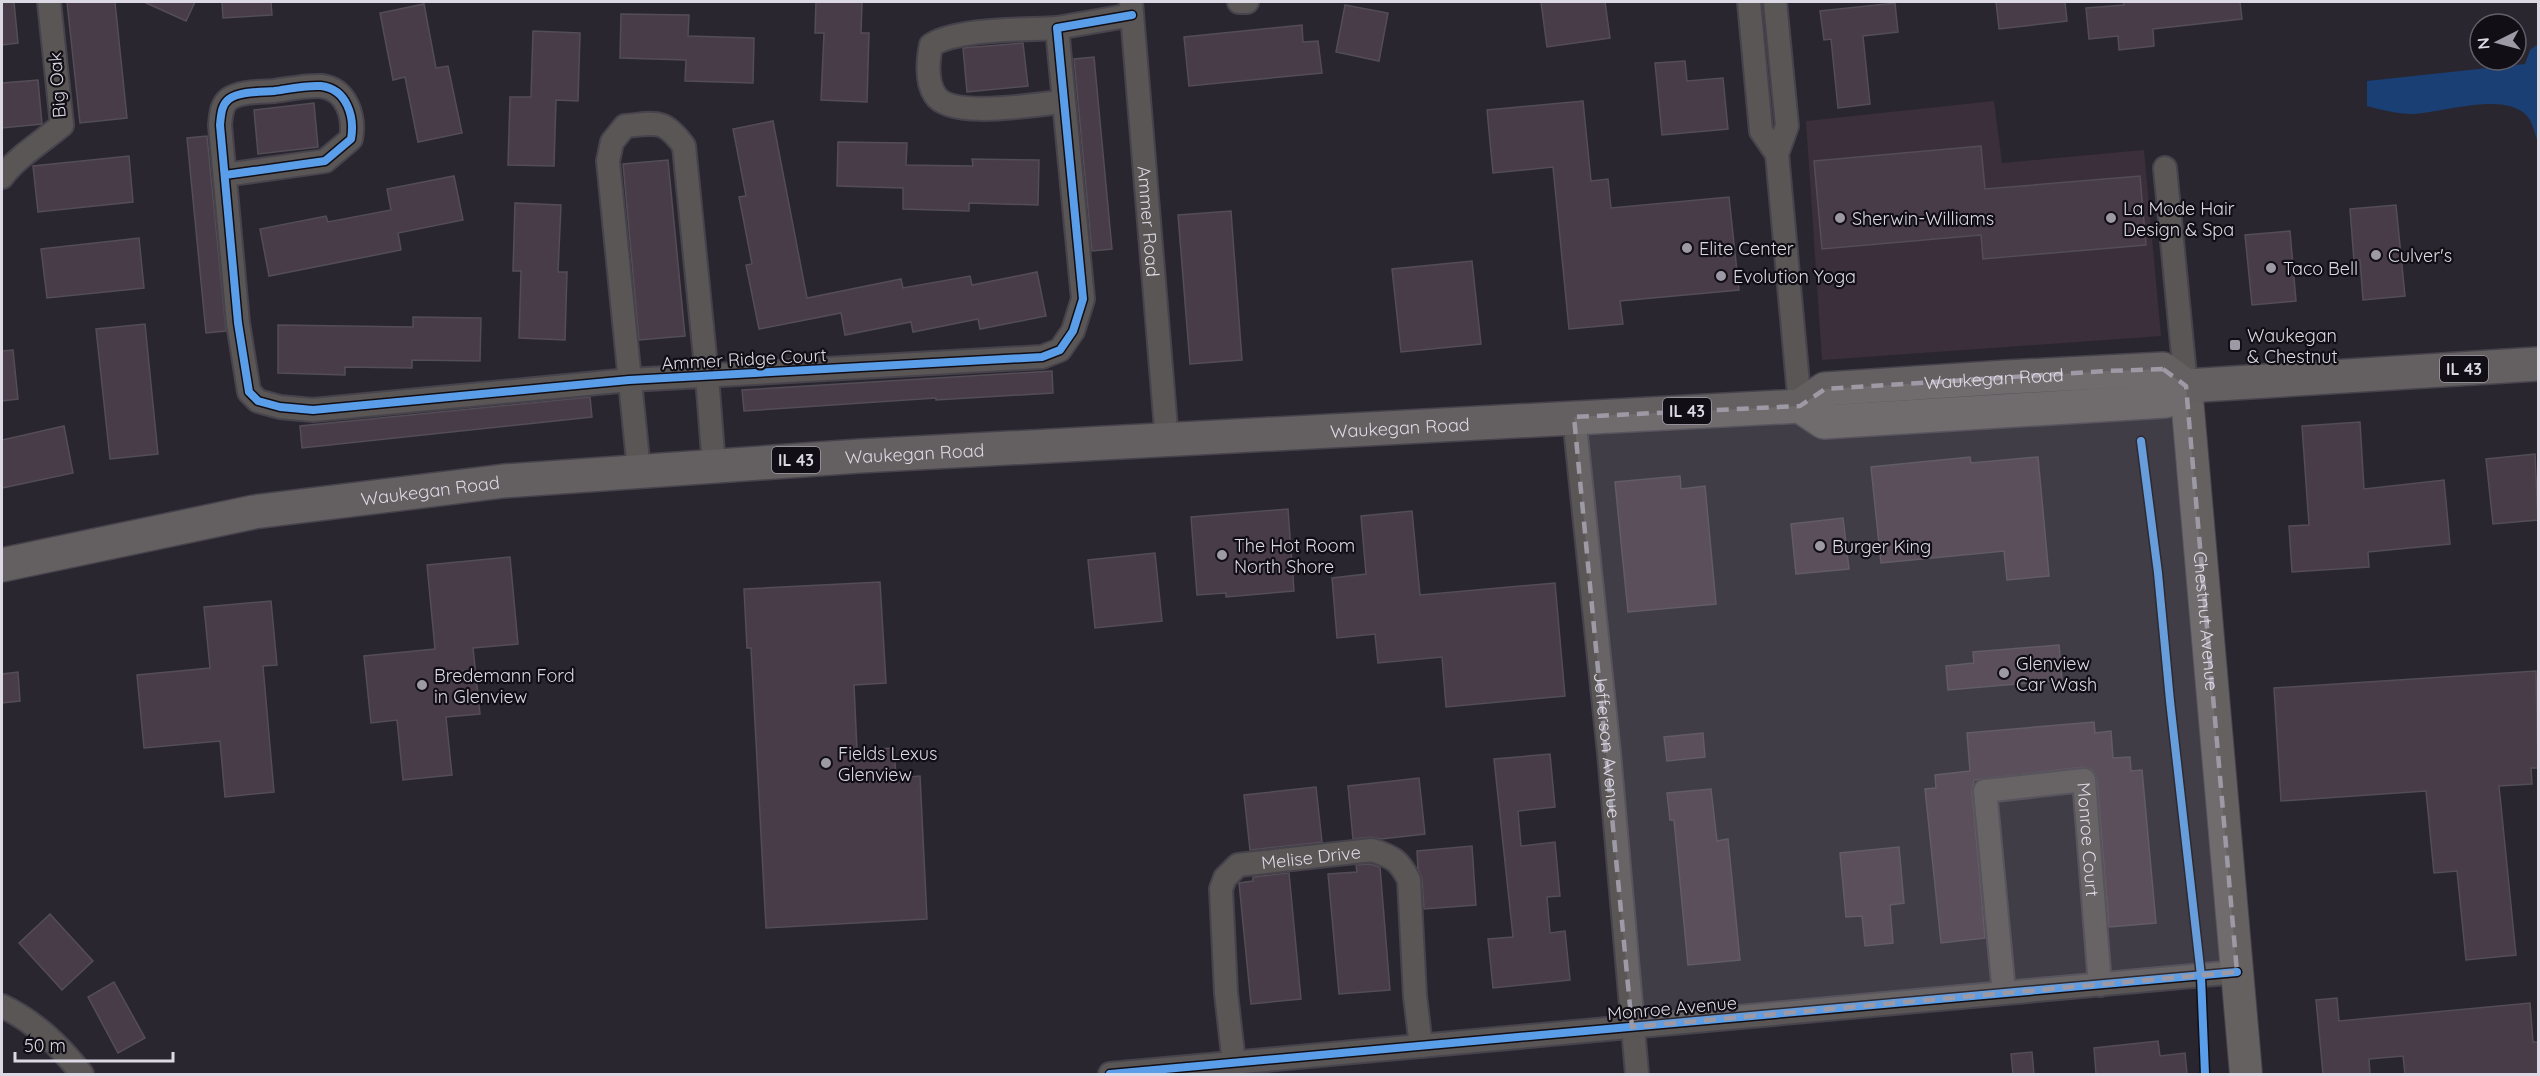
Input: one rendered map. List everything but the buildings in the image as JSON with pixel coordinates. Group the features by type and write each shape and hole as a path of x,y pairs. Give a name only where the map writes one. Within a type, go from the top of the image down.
{"main road":[{"name":"IL 43","path":"2186,386 2538,364"},
{"name":"Waukegan Road","path":"2,565 254,512 504,482 860,456 1800,406 1825,389 2107,371 2163,369 2186,386"}],"street":[{"name":"Big Oak","path":"2,177 14,161 28,153 62,125 49,2"},
{"path":"1239,2 1247,2"},
{"path":"1749,2 1761,131 1777,154"},
{"path":"1775,2 1787,126 1777,154 1800,406"},
{"path":"1062,102 969,110 948,104 936,97 930,82 928,59 931,45 943,38 1000,31 1057,28 1131,8"},
{"name":"Ammer Road","path":"1131,8 1167,441"},
{"name":"Ammer Ridge Court","path":"225,174 325,161 351,139 351,114 341,94 322,86 250,93 229,99 222,110 220,124 238,323 249,392 258,401 280,407 313,410 629,380 1042,357 1060,350 1072,331 1083,299 1062,102 1057,28"},
{"name":"Ammer Ridge Court","path":"639,471 608,161 612,142 625,126 641,124 660,124 670,129 684,146 714,466"},
{"name":"Chestnut Avenue","path":"2165,168 2246,1074"},
{"name":"Jefferson Avenue","path":"1574,417 1637,1074"},
{"name":"Monroe Court","path":"2004,993 1985,791 2084,780 2100,984"},
{"name":"Melise Drive","path":"1234,1063 1226,993 1221,909 1221,889 1225,878 1239,865 1371,850 1391,856 1402,867 1409,880 1415,996 1421,1046"},
{"name":"Monroe Avenue","path":"1110,1074 1234,1063 1287,1066 1421,1046 2237,972"},
{"path":"2,1006 23,1016 51,1039 82,1074"}],"highlighted area":[{"path":"2163,369 2186,386 2237,972 1632,1027 1574,417 1800,406 1825,389 2107,371"}],"shaded area":[{"path":"1994,101 2002,163 2144,150 2161,336 1822,360 1806,121"}],"water":[{"path":"2538,44 2538,142 2527,116 2517,109 2504,105 2473,105 2413,114 2395,113 2367,106 2367,81 2468,70 2468,72 2528,72 2530,50"}],"cycle path":[{"path":"225,175 325,161 351,139 352,122 343,98 330,88 321,86 251,92 229,99 222,111 220,125 238,323 249,392 258,401 280,407 313,410 629,380 1042,357 1060,350 1073,331 1083,299 1057,28 1132,15"},
{"path":"2141,441 2158,573 2201,976 2205,1074"},
{"path":"1110,1074 2237,972"}],"place":[{"name":"Sherwin-Williams","path":"1840,218"},
{"name":"La Mode Hair Design & Spa","path":"2111,218"},
{"name":"Elite Center","path":"1687,248"},
{"name":"Culver's","path":"2376,255"},
{"name":"Taco Bell","path":"2271,268"},
{"name":"Evolution Yoga","path":"1721,276"},
{"name":"Waukegan & Chestnut","path":"2235,345"},
{"name":"Burger King","path":"1820,546"},
{"name":"The Hot Room North Shore","path":"1222,555"},
{"name":"Glenview Car Wash","path":"2004,673"},
{"name":"Bredemann Ford in Glenview","path":"422,685"},
{"name":"Fields Lexus Glenview","path":"826,763"}]}
